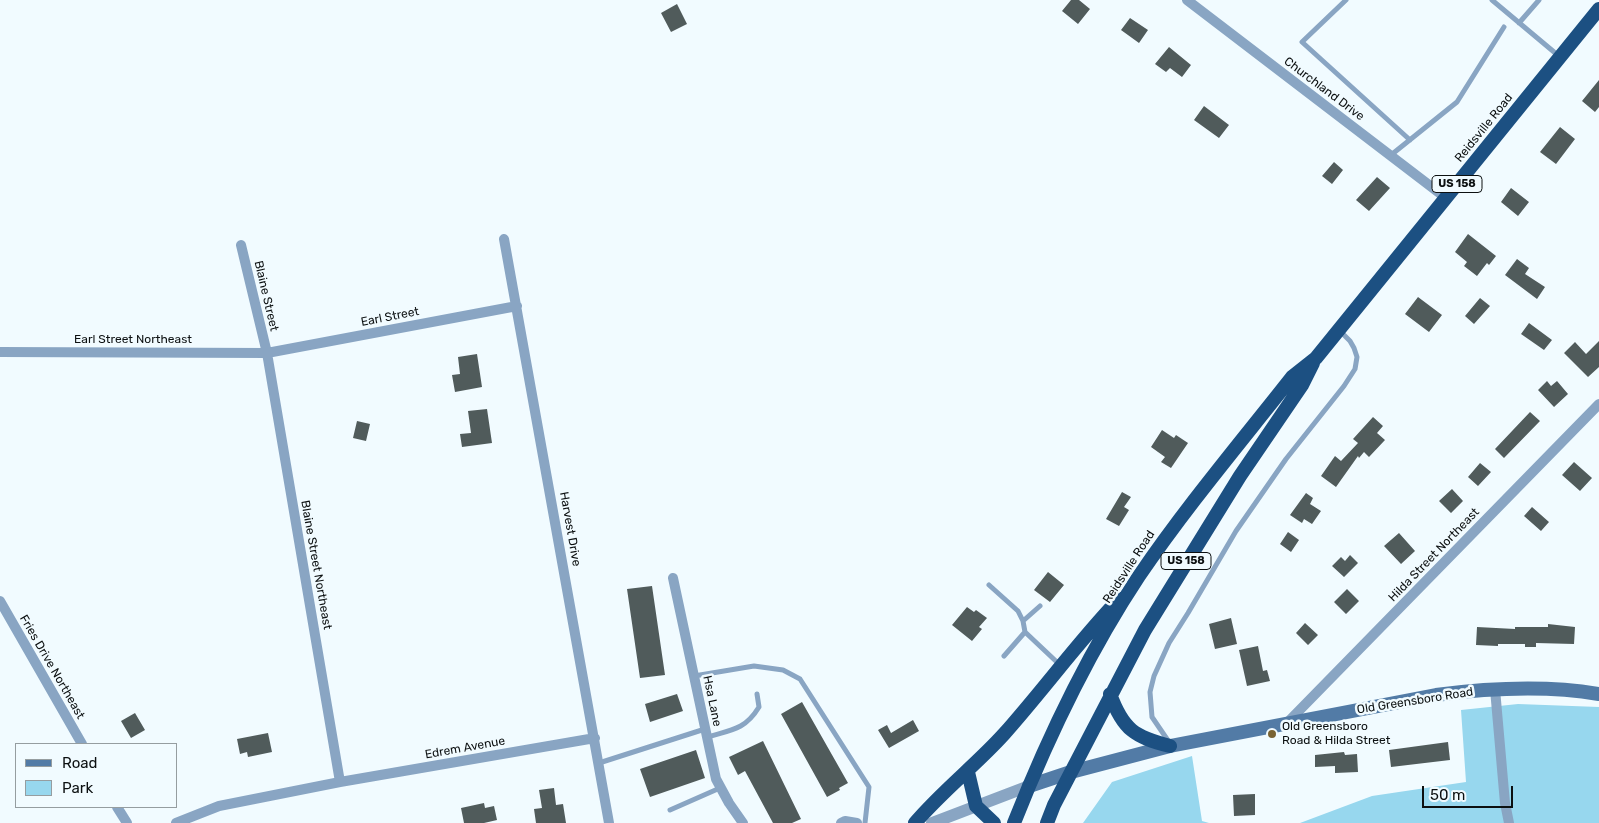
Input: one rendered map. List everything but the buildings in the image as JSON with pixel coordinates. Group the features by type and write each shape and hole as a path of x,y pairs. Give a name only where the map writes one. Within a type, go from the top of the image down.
{"highway":[{"name":"Reidsville Road","path":"1046,823 1110,694 1145,630 1240,476 1302,385 1316,358 1599,10"},
{"name":"Reidsville Road","path":"1014,823 1077,681 1138,578 1185,512 1292,378 1316,358"},
{"path":"915,823 1005,733 1093,626 1138,578"},
{"path":"1110,694 1118,713 1132,731 1149,740 1172,746"},
{"path":"968,772 976,806 994,823"}],"main road":[{"name":"Old Greensboro Road","path":"1029,786 1071,772 1172,746 1428,696 1495,689 1561,690 1599,694"}],"street":[{"name":"Churchland Drive","path":"1187,0 1446,198"},
{"name":"Harvest Drive","path":"504,239 609,823"},
{"name":"Blaine Street","path":"241,245 267,353"},
{"name":"Earl Street","path":"267,353 517,306"},
{"name":"Earl Street Northeast","path":"0,352 267,353"},
{"name":"Blaine Street Northeast","path":"267,353 340,782"},
{"name":"Hilda Street Northeast","path":"1286,724 1599,404"},
{"name":"Hsa Lane","path":"673,578 716,779 729,803 744,823"},
{"name":"Fries Drive Northeast","path":"0,601 81,743"},
{"path":"1495,689 1505,803 1509,823"},
{"name":"Edrem Avenue","path":"176,823 219,806 340,782 595,738"},
{"path":"932,823 1029,786"},
{"path":"118,808 126,823"},
{"path":"840,823 845,821 857,823"}],"lane":[{"path":"1346,0 1302,42 1410,140"},
{"path":"1519,22 1539,0"},
{"path":"1496,1 1560,57"},
{"path":"1390,156 1457,102 1504,27"},
{"path":"1172,746 1152,717 1150,692 1154,676 1169,643 1236,531 1286,459 1344,386 1355,369 1357,357 1354,348 1350,341 1338,330"},
{"path":"989,585 1018,611 1023,621 1025,632 1060,665"},
{"path":"1023,621 1040,606"},
{"path":"1004,656 1025,632"},
{"path":"694,676 754,666 783,670 800,679 869,786 865,823"},
{"path":"599,763 706,733 740,728 753,716 759,707 757,694"},
{"path":"670,810 721,788"}],"green space":[{"path":"1518,704 1599,707 1599,823 1300,823 1372,796 1466,782 1461,710"},
{"path":"1192,756 1202,821 1209,823 1083,823 1112,782"}],"place":[{"name":"Old Greensboro Road & Hilda Street","path":"1272,734"}]}
